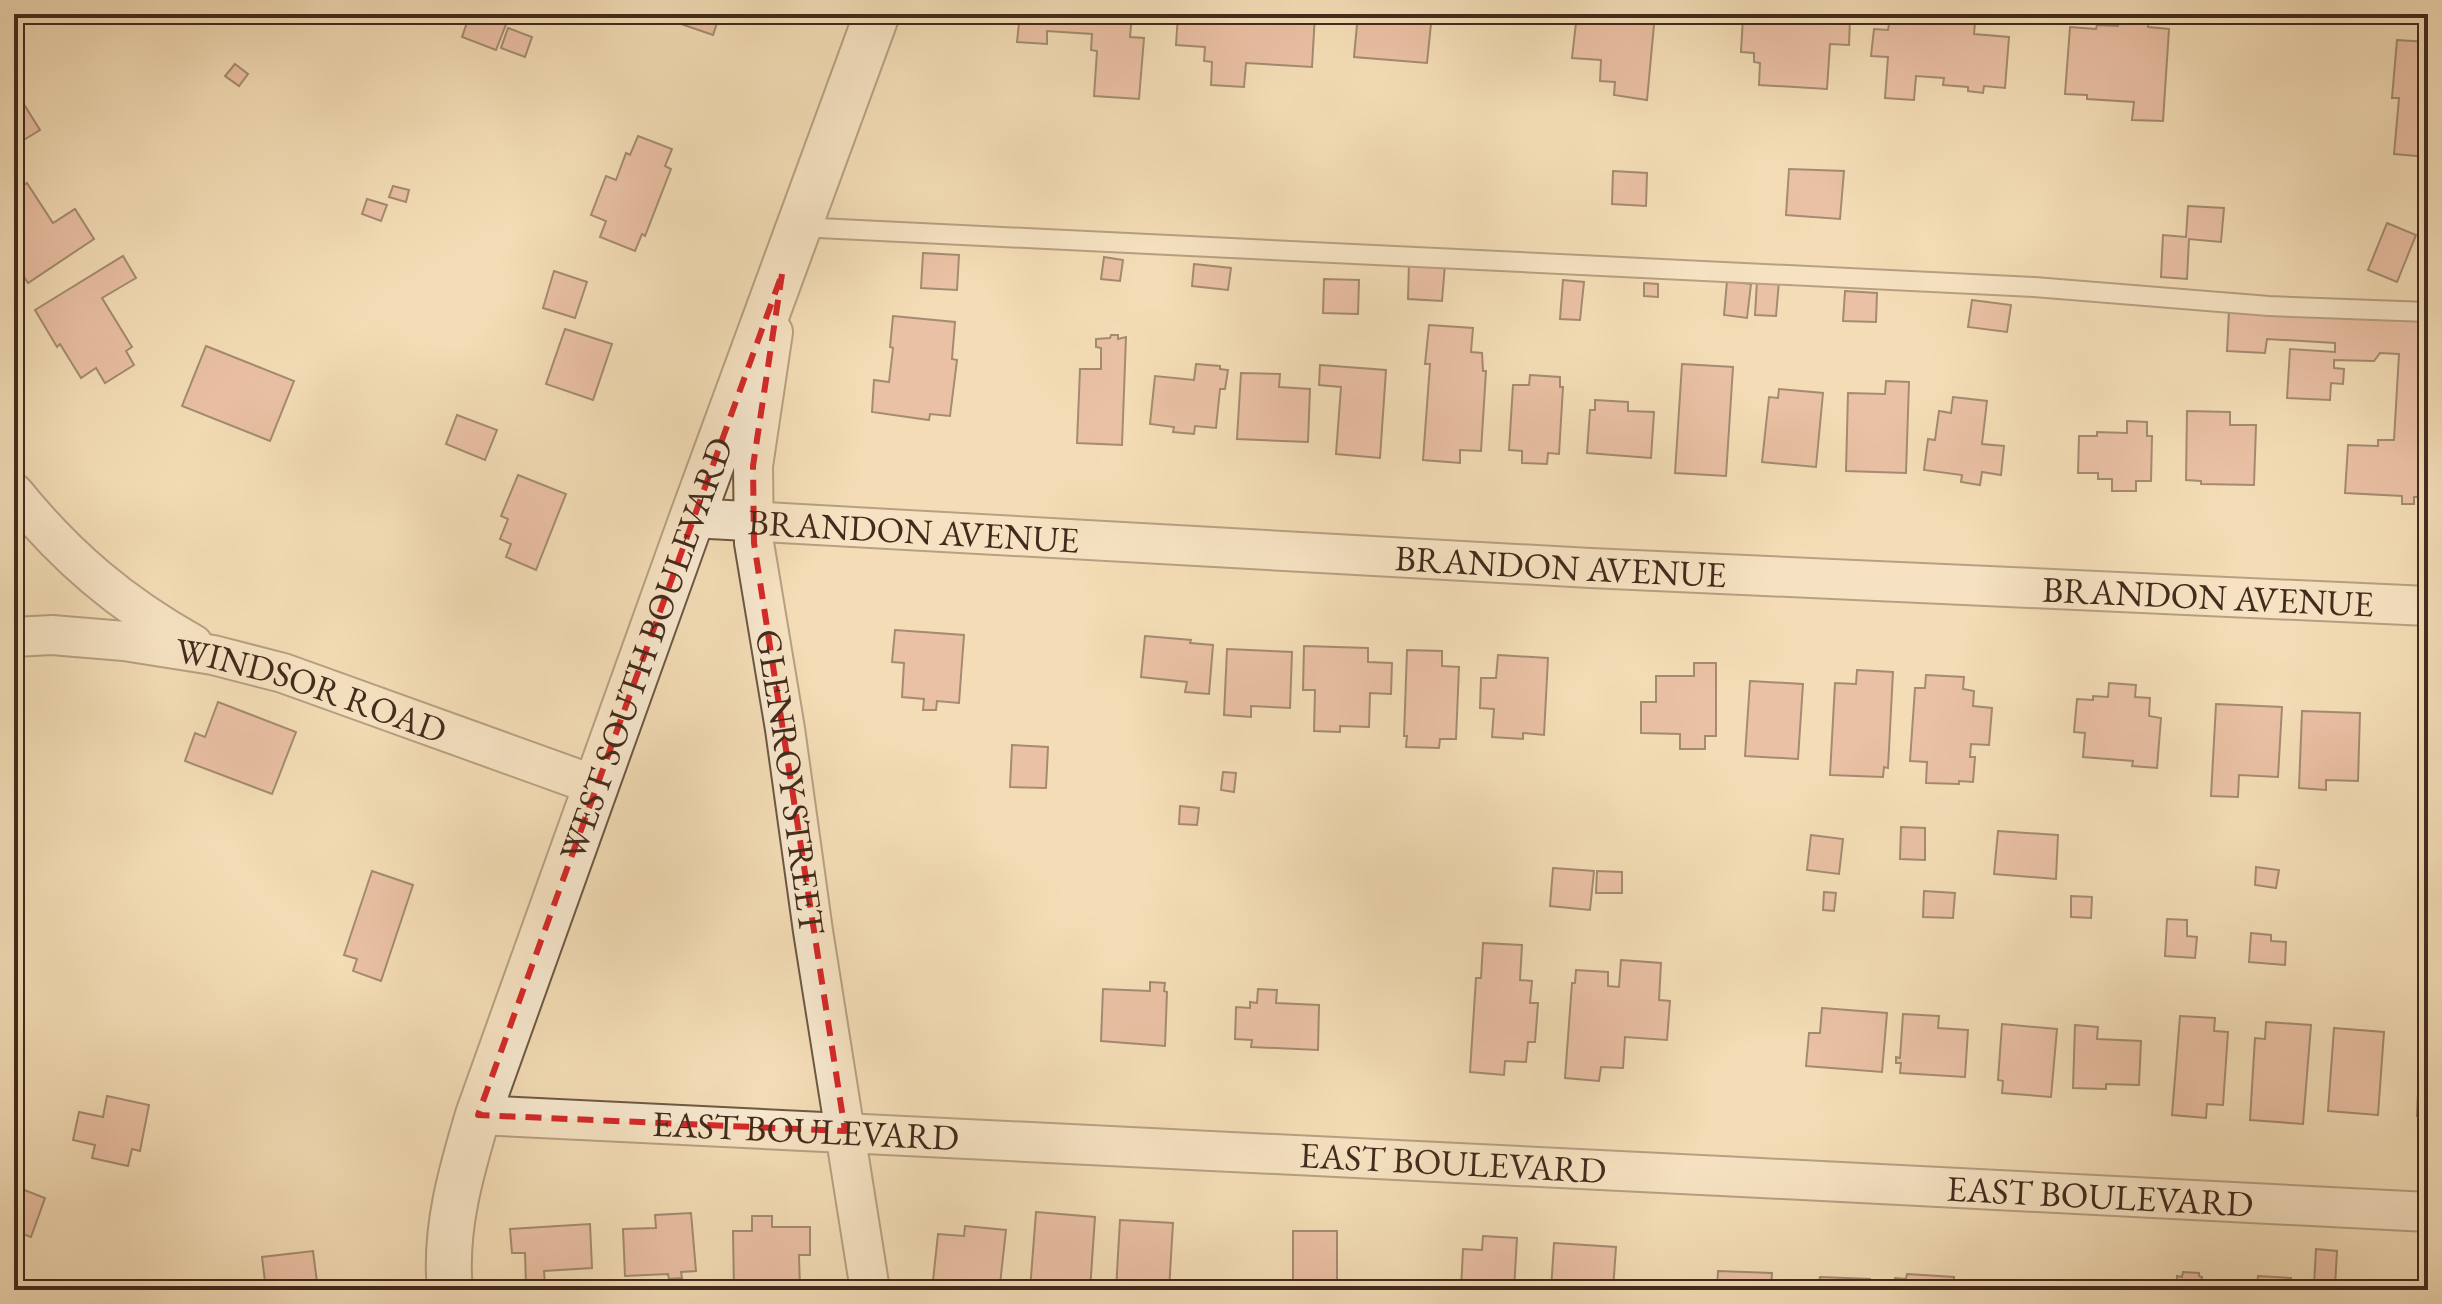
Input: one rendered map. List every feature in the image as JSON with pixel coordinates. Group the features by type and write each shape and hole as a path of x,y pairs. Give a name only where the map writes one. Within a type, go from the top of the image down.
{"street":[{"name":"WEST SOUTH BOULEVARD","path":"450,1290 450,1244 458,1185 478,1115 877,14"},
{"name":"GLENROY STREET","path":"782,274 753,466 752,523 870,1290"},
{"path":"14,493 45,532 96,580 152,621 213,655"},
{"name":"BRANDON AVENUE","path":"692,518 1605,569 2428,606"},
{"name":"WINDSOR ROAD","path":"14,637 52,635 124,641 213,655 283,673 597,786"},
{"name":"EAST BOULEVARD","path":"478,1115 2428,1212"}],"lane":[{"path":"798,227 2034,287 2283,307 2428,312"}],"highlighted area":[{"path":"782,274 753,466 754,543 845,1131 478,1115"}],"building":[{"path":"470,14 510,14 496,50 462,37"},
{"path":"652,14 720,14 713,35"},
{"path":"1013,14 1132,14 1130,37 1144,38 1139,99 1094,96 1097,51 1091,50 1092,34 1047,31 1047,44 1017,42 1019,23 1012,23"},
{"path":"1178,14 1315,14 1312,67 1246,63 1244,87 1211,85 1212,62 1204,61 1205,47 1176,45"},
{"path":"1358,14 1432,14 1427,63 1354,57"},
{"path":"1577,14 1655,14 1647,100 1614,95 1615,82 1600,81 1601,60 1572,58"},
{"path":"1756,14 1832,14 1832,18 1850,19 1849,45 1830,44 1827,89 1759,85 1760,63 1754,62 1754,53 1741,52 1743,17 1755,18"},
{"path":"2118,14 2148,14 2148,27 2169,29 2163,121 2132,120 2134,102 2087,99 2087,95 2065,94 2070,27 2096,29 2097,25 2118,26"},
{"path":"1934,15 1950,16 1949,21 1975,23 1974,34 2009,37 2005,88 1984,86 1983,93 1968,91 1968,87 1943,85 1944,78 1916,76 1914,100 1885,98 1888,57 1871,56 1874,29 1888,30 1890,18 1933,21"},
{"path":"508,28 532,37 525,57 501,48"},
{"path":"2397,40 2428,42 2428,157 2394,154 2399,98 2392,98"},
{"path":"235,64 248,74 239,86 225,76"},
{"path":"25,106 40,130 14,146 14,113"},
{"path":"638,136 672,149 665,166 671,169 645,236 642,234 635,251 600,237 606,221 591,215 606,176 616,180 626,153 630,155"},
{"path":"1789,169 1844,171 1840,219 1786,215"},
{"path":"1613,171 1647,173 1646,206 1612,204"},
{"path":"27,183 53,223 75,209 94,239 28,283 14,261 14,244 17,242 14,237 14,192"},
{"path":"393,186 409,190 406,202 389,197"},
{"path":"367,199 387,205 381,221 362,214"},
{"path":"2188,206 2224,208 2221,242 2189,239 2187,279 2161,277 2163,235 2186,237"},
{"path":"2387,223 2416,235 2397,282 2368,270"},
{"path":"923,253 959,255 957,290 921,288"},
{"path":"123,256 136,278 102,298 132,347 126,351 134,365 105,383 96,368 81,378 60,344 57,347 35,310"},
{"path":"1104,257 1123,260 1120,281 1101,279"},
{"path":"1409,262 1445,264 1442,301 1408,299"},
{"path":"1194,264 1231,268 1228,290 1192,286"},
{"path":"554,271 587,282 575,318 543,308"},
{"path":"1324,279 1359,280 1358,314 1323,313"},
{"path":"1563,280 1584,282 1580,320 1560,319"},
{"path":"1757,280 1779,281 1776,316 1755,315"},
{"path":"1727,281 1751,284 1747,318 1724,315"},
{"path":"1644,283 1658,284 1658,297 1644,296"},
{"path":"1845,291 1877,293 1876,322 1843,321"},
{"path":"1972,300 2011,305 2007,332 1968,327"},
{"path":"2229,310 2428,321 2428,395 2425,395 2420,497 2414,497 2414,504 2402,504 2402,496 2345,493 2348,445 2378,446 2378,440 2394,440 2399,354 2380,353 2374,361 2334,360 2334,368 2344,369 2343,384 2331,383 2330,400 2287,398 2290,349 2335,352 2335,343 2267,339 2265,353 2227,351"},
{"path":"893,316 955,322 952,359 957,360 950,416 930,414 929,420 872,412 874,380 889,382"},
{"path":"1429,325 1473,328 1471,352 1482,353 1483,371 1486,371 1481,451 1460,450 1460,463 1423,460 1430,364 1425,364"},
{"path":"565,329 612,344 593,400 546,384"},
{"path":"1111,335 1118,335 1118,339 1126,337 1122,445 1077,443 1080,369 1101,369 1101,348 1096,347 1096,339 1110,338"},
{"path":"206,346 294,381 270,441 182,406"},
{"path":"1196,364 1220,366 1220,369 1228,370 1225,389 1220,389 1216,428 1195,426 1194,434 1173,432 1174,427 1150,424 1155,376 1194,380"},
{"path":"1682,364 1733,367 1726,476 1675,473"},
{"path":"1320,365 1386,370 1380,458 1336,454 1341,387 1319,385"},
{"path":"1241,373 1280,374 1279,387 1310,389 1308,442 1237,439"},
{"path":"1530,375 1560,377 1560,387 1563,387 1559,454 1548,453 1547,464 1522,463 1522,451 1509,450 1513,385 1529,385"},
{"path":"1886,381 1909,382 1906,473 1846,471 1848,393 1885,394"},
{"path":"1779,389 1823,393 1816,467 1762,462 1769,397 1778,398"},
{"path":"1953,397 1987,401 1982,444 2004,446 2001,475 1982,472 1980,485 1961,482 1962,475 1924,470 1928,439 1935,440 1939,411 1951,413"},
{"path":"1595,400 1628,402 1628,411 1654,412 1651,458 1587,453 1590,410 1595,410"},
{"path":"2187,411 2230,412 2230,425 2256,425 2254,485 2201,484 2201,481 2186,480"},
{"path":"457,415 497,430 485,460 446,444"},
{"path":"2127,421 2147,422 2147,436 2152,436 2151,481 2136,481 2136,491 2112,491 2112,479 2098,479 2098,473 2078,473 2079,436 2097,436 2097,432 2127,433"},
{"path":"518,475 566,494 536,570 506,557 511,544 500,539 508,519 501,516"},
{"path":"895,630 964,635 959,703 937,701 936,710 923,710 924,699 902,697 904,663 892,662"},
{"path":"1145,636 1213,645 1209,694 1185,692 1187,682 1141,677"},
{"path":"1304,646 1368,648 1368,662 1392,663 1391,694 1370,693 1369,727 1340,726 1340,732 1314,731 1315,690 1303,690"},
{"path":"1227,649 1292,652 1290,708 1251,706 1251,717 1224,715"},
{"path":"1407,650 1442,651 1442,666 1459,667 1456,739 1440,739 1439,748 1406,747"},
{"path":"1498,655 1548,658 1544,735 1523,733 1523,739 1492,737 1494,709 1480,708 1481,678 1496,678"},
{"path":"1694,663 1716,663 1716,736 1705,736 1705,749 1680,749 1680,734 1641,733 1641,702 1656,702 1656,676 1694,676"},
{"path":"1857,670 1893,672 1888,768 1884,767 1883,777 1830,775 1835,683 1856,684"},
{"path":"1926,675 1964,677 1963,689 1974,691 1973,706 1992,708 1989,745 1971,744 1970,757 1975,757 1973,782 1926,783 1927,762 1910,761 1915,688 1925,688"},
{"path":"1750,681 1803,684 1798,759 1745,756"},
{"path":"2109,683 2136,685 2135,697 2150,698 2149,716 2161,718 2157,768 2132,766 2133,761 2083,757 2085,733 2074,732 2077,699 2108,697"},
{"path":"218,702 296,732 272,794 185,761 195,733 205,737"},
{"path":"2216,704 2282,707 2278,777 2239,775 2238,797 2211,796"},
{"path":"2302,711 2360,713 2358,781 2326,780 2326,790 2299,788"},
{"path":"2418,717 2428,717 2428,776 2418,776"},
{"path":"1012,745 1048,747 1046,788 1010,787"},
{"path":"1223,772 1236,773 1234,792 1221,790"},
{"path":"1180,806 1199,808 1197,825 1179,824"},
{"path":"1901,827 1925,828 1925,860 1900,859"},
{"path":"1998,831 2058,835 2056,879 1994,874"},
{"path":"1811,835 1843,839 1839,874 1807,870"},
{"path":"2256,867 2279,870 2276,888 2255,885"},
{"path":"1553,868 1594,871 1590,910 1550,906"},
{"path":"372,871 413,885 381,981 353,971 357,959 344,955"},
{"path":"1597,871 1622,872 1622,893 1596,893"},
{"path":"1924,891 1955,893 1953,918 1923,917"},
{"path":"1824,892 1836,893 1834,911 1823,910"},
{"path":"2071,896 2092,897 2091,918 2071,917"},
{"path":"2167,919 2187,920 2187,936 2197,937 2195,958 2165,956"},
{"path":"2251,933 2271,935 2271,941 2286,942 2285,965 2249,962"},
{"path":"1483,943 1522,945 1520,980 1532,981 1530,1003 1538,1003 1535,1042 1528,1042 1526,1062 1505,1061 1504,1075 1470,1072 1476,978 1481,978"},
{"path":"1621,960 1661,963 1659,1000 1670,1001 1667,1040 1625,1037 1623,1068 1601,1067 1599,1081 1565,1078 1572,983 1575,983 1576,970 1608,972 1608,986 1619,987"},
{"path":"1150,982 1165,983 1165,1046 1101,1041 1103,989 1150,991"},
{"path":"1258,989 1277,990 1276,1003 1319,1005 1318,1050 1251,1047 1252,1040 1235,1039 1236,1007 1250,1008 1250,1002 1257,1003"},
{"path":"1822,1008 1887,1013 1882,1072 1806,1066 1809,1033 1820,1033"},
{"path":"1903,1014 1939,1016 1938,1028 1968,1030 1965,1077 1900,1073 1901,1063 1896,1063 1896,1057 1900,1058"},
{"path":"2180,1016 2215,1018 2214,1031 2228,1032 2223,1105 2207,1104 2206,1118 2172,1115"},
{"path":"2266,1022 2311,1025 2303,1124 2250,1120 2255,1038 2265,1039"},
{"path":"2002,1024 2057,1029 2051,1097 2002,1093 2003,1081 1998,1080"},
{"path":"2075,1025 2098,1027 2097,1039 2141,1041 2139,1085 2106,1084 2106,1089 2073,1088"},
{"path":"2334,1028 2384,1032 2378,1115 2328,1111"},
{"path":"2419,1071 2428,1072 2428,1116 2417,1116"},
{"path":"107,1096 149,1105 140,1151 132,1149 128,1166 92,1158 95,1145 73,1140 79,1112 103,1117"},
{"path":"14,1186 45,1198 31,1237 14,1231"},
{"path":"1036,1212 1095,1217 1090,1290 1030,1290"},
{"path":"691,1213 696,1271 681,1272 682,1278 669,1279 668,1274 625,1276 623,1229 656,1228 655,1215"},
{"path":"752,1216 772,1216 772,1227 810,1227 810,1255 799,1255 800,1290 734,1290 733,1231 752,1231"},
{"path":"1120,1220 1173,1223 1169,1290 1116,1290"},
{"path":"590,1224 592,1268 544,1271 545,1284 526,1285 525,1253 512,1253 510,1229"},
{"path":"965,1226 1006,1230 1000,1284 972,1281 971,1290 932,1290 938,1234 964,1236"},
{"path":"1293,1231 1337,1231 1337,1290 1293,1290"},
{"path":"1483,1236 1517,1238 1514,1290 1461,1290 1463,1249 1482,1250"},
{"path":"1554,1243 1616,1247 1613,1290 1551,1290"},
{"path":"2316,1249 2337,1251 2335,1286 2314,1285"},
{"path":"313,1251 318,1290 266,1290 262,1257"},
{"path":"1718,1271 1772,1273 1771,1290 1717,1290"},
{"path":"2183,1272 2199,1273 2202,1277 2201,1288 2214,1290 2165,1290 2169,1288 2169,1282 2177,1282 2177,1276 2182,1277"},
{"path":"1907,1274 1954,1277 1954,1290 1894,1290 1895,1278 1906,1279"},
{"path":"2258,1276 2291,1278 2291,1290 2257,1290"},
{"path":"1820,1277 1870,1279 1870,1290 1799,1290 1799,1281 1819,1282"}]}
